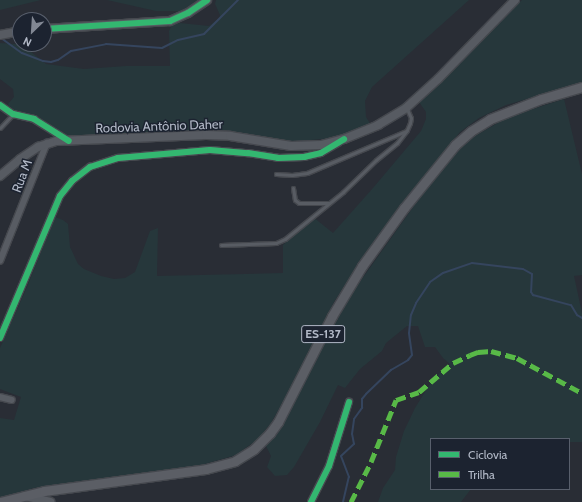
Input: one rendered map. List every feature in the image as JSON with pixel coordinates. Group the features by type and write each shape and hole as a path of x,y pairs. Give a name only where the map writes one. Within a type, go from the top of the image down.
{"main road":[{"path":"52,28 170,21 188,14 207,0"},
{"name":"Rodovia Antônio Daher","path":"0,176 20,159 47,143 206,135 230,136 291,146 321,144 344,139 378,125 406,108 438,79 515,0"},
{"path":"2,35 12,33"},
{"name":"ES-137","path":"0,502 22,495 92,484 206,470 235,461 254,449 270,433 278,422 340,302 362,266 404,208 455,145 490,119 541,99 582,87"},
{"path":"22,495 50,502"}],"street":[{"path":"0,105 13,114 34,119 69,141"},
{"path":"0,338 60,196 72,181 90,167 118,158 210,150 248,153 278,158 304,157 321,153 344,139"},
{"name":"Rua M","path":"0,260 47,143"},
{"path":"0,398 12,400"},
{"path":"311,502 329,466 349,402"}],"lane":[{"path":"221,245 276,243 282,241 329,204 397,143 408,130 410,118 406,108"},
{"path":"0,128 13,114"},
{"path":"276,174 292,175 307,173 408,130"},
{"path":"293,188 295,200 299,203 329,204"}],"shaded area":[{"path":"0,0 41,0 0,10"},
{"path":"107,0 204,0 186,11 156,11"},
{"path":"216,0 469,0 372,87 365,101 366,117 371,125 332,138 290,142 241,135 70,138 27,118 15,119 10,111 8,104 14,97 13,89 0,79 0,43 12,44 12,52 31,52 46,64 84,69 126,66 170,66 169,31 172,25 180,23 209,26 219,18 220,15 215,4"},
{"path":"522,0 582,0 582,83 506,105 479,118 460,132 393,216 345,285 334,302 286,397 271,423 258,439 236,455 198,466 34,488 0,498 0,418 14,420 21,397 0,389 0,348 27,287 55,217 68,224 70,247 78,264 84,269 101,276 114,279 125,278 135,272 150,231 158,228 157,276 283,273 283,245 313,217 333,233 421,131 426,119 426,112 419,102"},
{"path":"564,99 582,174 582,275 574,276 582,313 582,442 570,442 570,438 430,438 430,490 470,490 461,502 378,502 383,488 395,470 396,457 404,431 415,408 433,379 450,364 443,358 435,347 425,347 418,326 407,326 386,343 382,351 360,369 345,388 338,385 320,422 294,467 287,475 275,476 267,467 271,456 265,444 342,307 416,203 453,155 475,136 508,117"}],"waterway":[{"path":"1,38 22,53 43,61 51,62 58,60 71,51 106,44 162,48 178,40 204,34 238,0"},
{"path":"343,502 349,477 341,456 354,444 352,434 354,419 362,408 362,399 366,394 391,370 408,360 412,355 409,333 411,315 416,303 430,282 443,273 472,263 523,269 532,274 531,292 533,295 571,305 577,315 582,318"}],"marked path":[{"path":"351,502 371,462 396,400 419,392 453,363 478,352 491,351 517,358 582,393"}],"cycle path":[{"path":"52,28 170,21 188,13 207,0"},
{"path":"0,105 13,114 34,119 69,141"},
{"path":"0,338 60,196 72,181 90,167 118,158 210,150 248,153 278,158 304,157 321,153 344,139"},
{"path":"311,502 329,466 349,402"}]}
